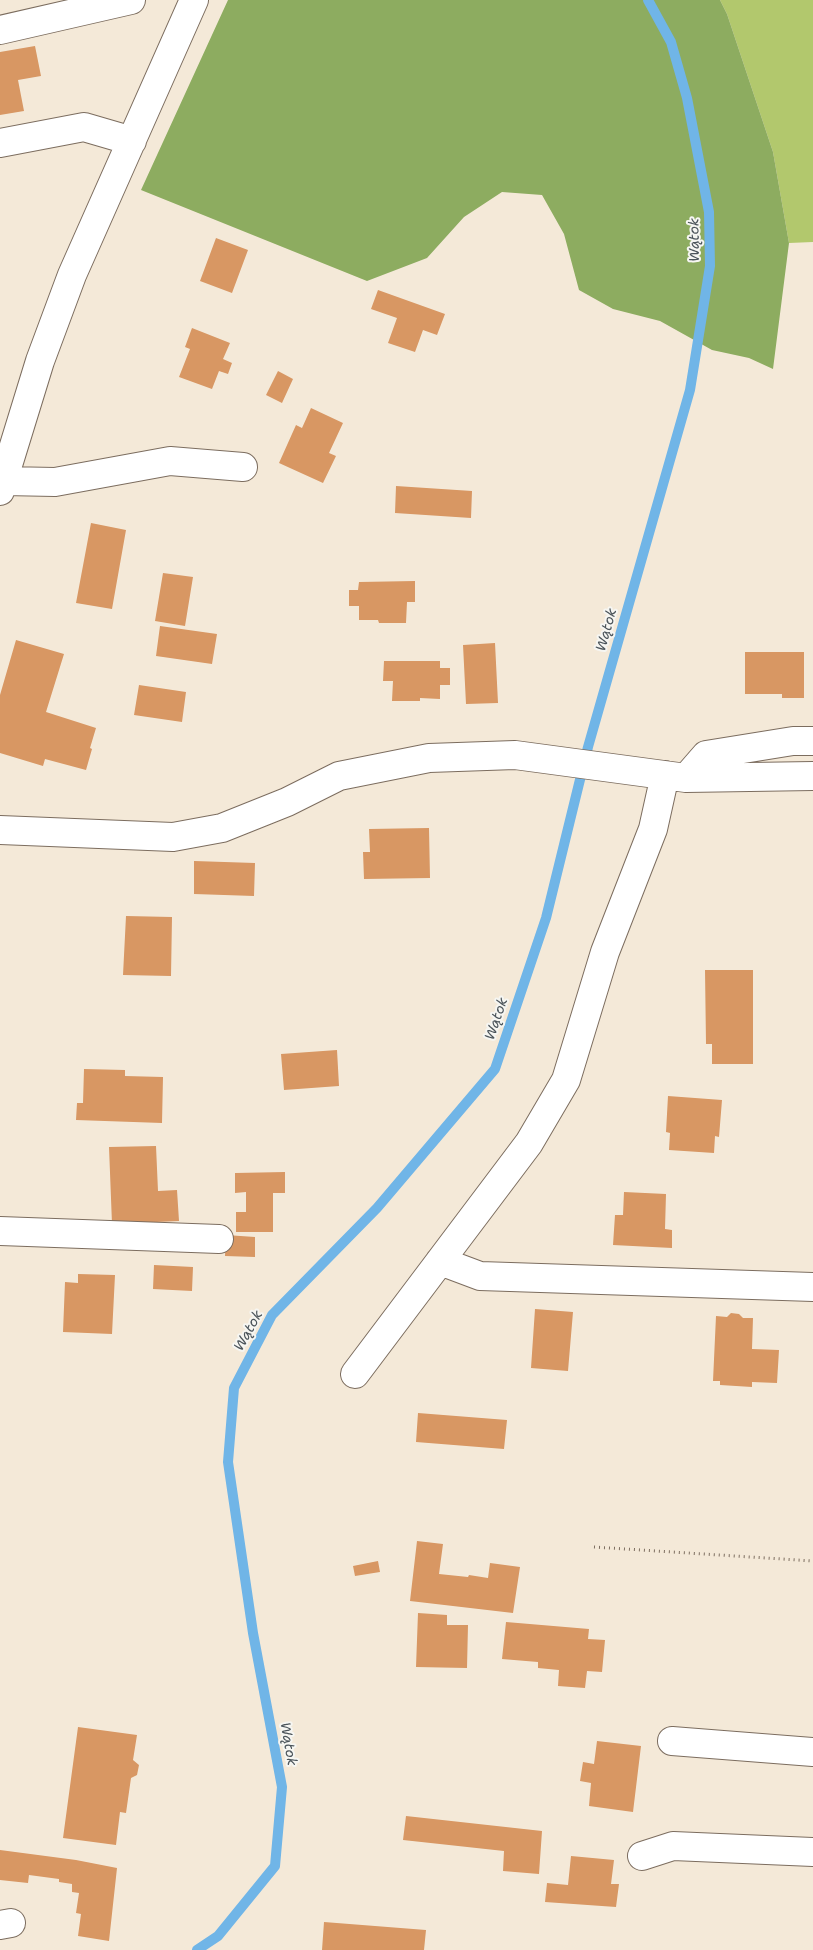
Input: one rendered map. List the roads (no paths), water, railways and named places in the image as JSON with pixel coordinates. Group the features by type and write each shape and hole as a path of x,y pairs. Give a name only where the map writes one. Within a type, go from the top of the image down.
{"street":[{"path":"0,30 131,0"},
{"path":"184,5 132,141 72,275 40,361 2,486 55,482 170,461 243,467"},
{"path":"0,143 84,128 132,141"},
{"path":"355,1374 529,1143 566,1080 605,952 675,776 706,755 793,741 813,741"},
{"path":"0,830 173,837 222,828 287,802 339,776 429,758 515,755 675,776 813,776"},
{"path":"0,1231 219,1239"},
{"path":"440,1261 480,1276 813,1287"},
{"path":"672,1741 813,1752"},
{"path":"642,1856 673,1846 813,1852"}],"waterway":[{"name":"Wątok","path":"197,1950 218,1936 275,1866 282,1787 253,1633 228,1462 234,1388 272,1315 377,1208 495,1069 546,918 588,747 690,390 710,266 709,212 687,98 671,42 648,0"}]}
